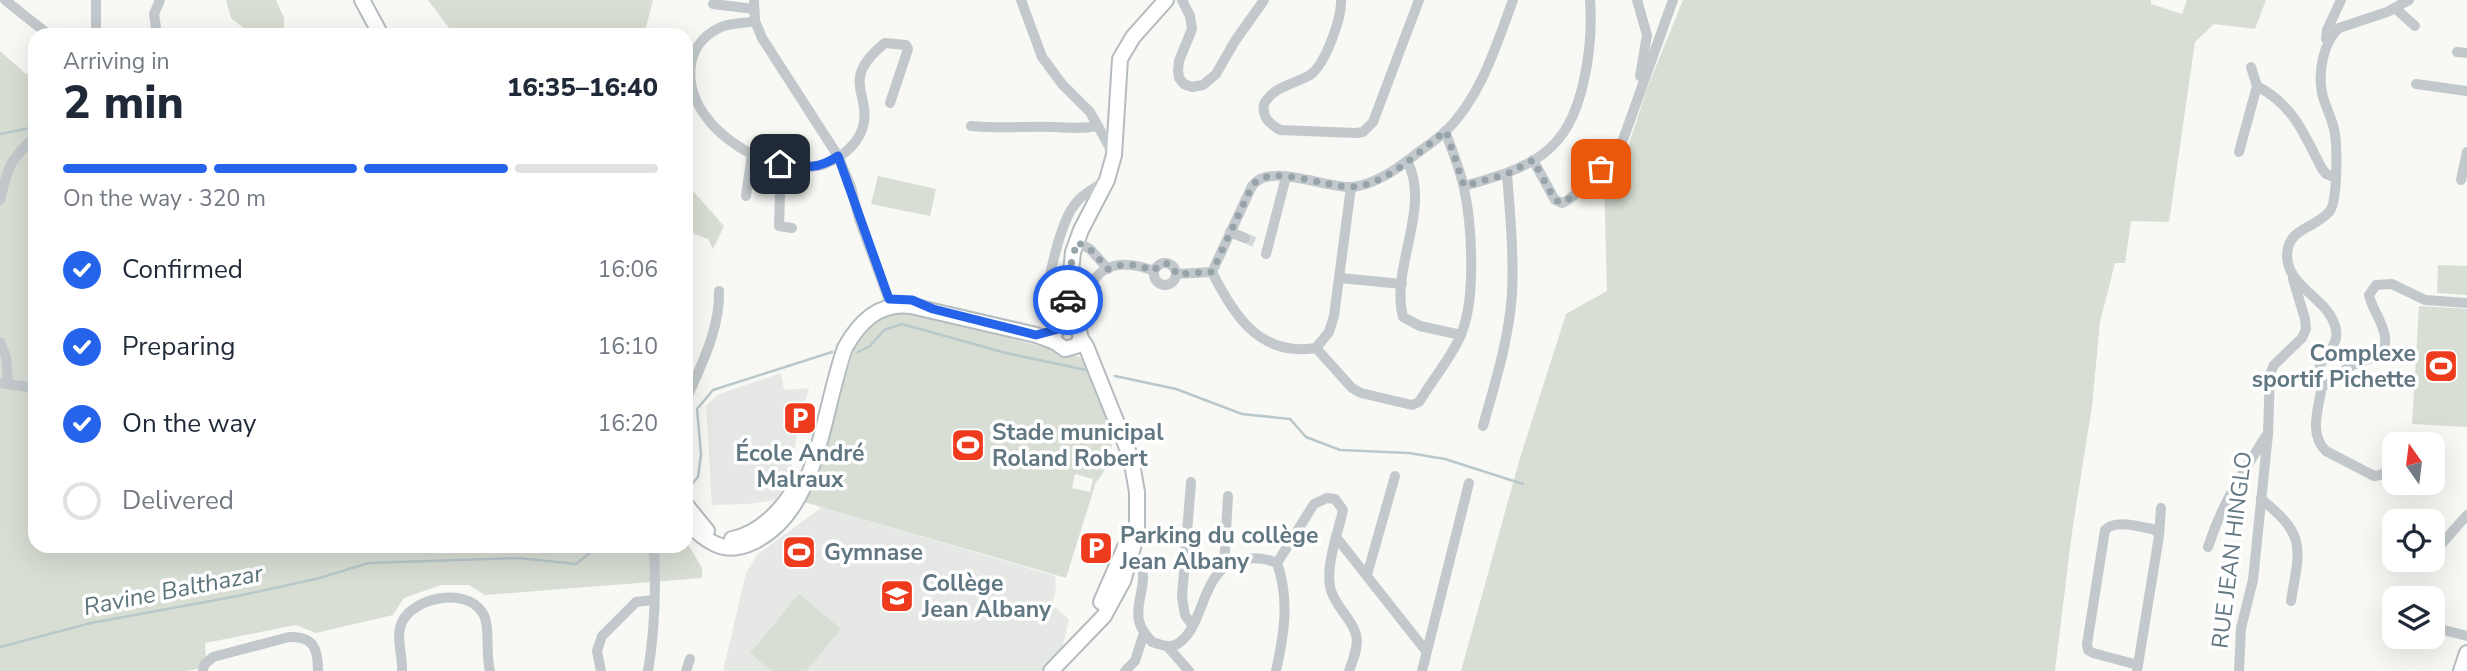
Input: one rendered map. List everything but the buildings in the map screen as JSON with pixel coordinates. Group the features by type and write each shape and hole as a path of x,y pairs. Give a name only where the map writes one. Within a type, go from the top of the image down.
{"main road":[{"path":"362,0 377,28"},
{"path":"1068,335 1071,264 1077,242 1107,180 1114,155 1120,59 1133,37 1166,0"},
{"path":"1068,335 1077,311 1070,283"},
{"path":"693,528 706,540 721,547 733,548 758,540 778,526 799,500 810,474 845,348 854,331 869,315 890,303 903,298 933,309 1036,335 1068,335 1091,357 1115,417 1129,512 1127,556 1102,602 1067,654 1051,671"},
{"path":"693,513 710,534 720,538 735,539 745,536 769,520 793,493 797,484 812,445 841,345 860,316 871,307 890,303"},
{"path":"2461,671 2467,653"}],"street":[{"path":"5,0 40,28"},
{"path":"96,0 96,28"},
{"path":"155,28 154,14 160,0"},
{"path":"1021,0 1042,57 1062,84 1090,113 1114,155"},
{"path":"1182,0 1190,16 1192,30 1178,70 1179,78 1192,87 1203,85 1216,74 1264,0"},
{"path":"1341,0 1342,10 1321,65 1303,78 1276,90 1264,104 1264,117 1280,130 1356,133 1368,128 1373,122 1419,0"},
{"path":"1212,272 1256,181 1269,175 1351,187 1380,179 1446,131 1474,93 1487,69 1513,0"},
{"path":"1464,186 1507,174 1533,160 1551,148 1568,129 1578,104 1592,29 1590,0"},
{"path":"1635,103 1647,35 1637,0"},
{"path":"1533,160 1555,200 1562,203 1568,201 1591,173 1610,169 1614,165 1673,0"},
{"path":"2341,0 2327,30 2322,65 2322,87 2335,135 2335,199 2330,211 2298,231 2289,243 2287,257 2292,275 2331,316 2335,324 2337,339 2318,369 2317,378 2322,386 2315,431 2320,445 2326,451 2374,475 2382,474"},
{"path":"2326,47 2339,28 2395,8 2409,0"},
{"path":"713,4 754,4 755,21 762,38 838,156 890,303"},
{"path":"2395,8 2415,26"},
{"path":"693,51 720,27 755,21"},
{"path":"693,101 715,127 752,154 780,164 803,167 824,165 855,144 864,127 860,77 867,61 885,43 906,44 908,49 890,103"},
{"path":"2239,152 2257,86 2251,67"},
{"path":"2416,83 2467,91"},
{"path":"2257,86 2269,92 2291,112 2320,167 2326,174 2334,177"},
{"path":"971,126 996,129 1056,127 1068,130 1098,126"},
{"path":"1316,348 1352,388 1371,396 1412,405 1419,402 1461,335 1468,313 1470,289 1468,216 1464,186 1446,131"},
{"path":"0,200 6,170 28,144"},
{"path":"2461,180 2467,152"},
{"path":"746,196 752,154"},
{"path":"1407,161 1413,172 1416,192 1402,284 1403,317 1420,326 1461,335"},
{"path":"780,164 779,226 792,228"},
{"path":"1483,426 1505,346 1512,294 1507,174"},
{"path":"1263,248 1286,177"},
{"path":"1050,311 1044,302 1045,296 1069,214 1082,196 1107,180"},
{"path":"1212,272 1233,309 1249,328 1269,343 1287,349 1316,348 1329,332 1334,316 1351,187"},
{"path":"1230,232 1245,238"},
{"path":"1077,242 1090,249 1108,269"},
{"path":"1077,311 1085,302 1095,278 1108,269 1124,264 1154,271 1160,284 1171,284 1176,274 1212,272"},
{"name":"RUE JEAN HINGLO","path":"2239,671 2241,628 2253,580 2268,434 2270,374 2274,365 2302,338 2306,329 2292,275"},
{"path":"1340,278 1402,284"},
{"path":"2322,386 2330,383 2350,366 2372,357 2382,348 2385,337 2382,323 2369,295 2376,285 2392,284 2425,300 2467,303"},
{"path":"693,383 713,336 719,308 719,291"},
{"path":"0,342 6,357 4,383 28,387"},
{"name":"RUE JEAN HINGLO","path":"2208,547 2229,494 2268,434"},
{"path":"1367,575 1395,476"},
{"path":"1191,482 1182,597 1185,615 1192,625"},
{"path":"1422,671 1469,483"},
{"path":"1224,567 1228,496"},
{"path":"1276,671 1285,610 1283,584 1277,563 1311,508 1320,500 1335,499 1343,510 1329,586 1357,631 1356,648 1349,671"},
{"path":"2261,499 2281,515 2294,532 2299,550 2291,601"},
{"path":"2157,532 2153,529 2115,524 2105,530 2087,644 2088,650 2093,653 2137,668 2159,536 2157,532 2161,508"},
{"path":"2445,540 2467,515"},
{"path":"1336,537 1426,651"},
{"path":"648,671 656,583 654,553"},
{"path":"1127,556 1139,562 1144,573 1138,610 1140,626 1152,642 1168,647 1189,671"},
{"path":"1168,647 1179,643 1192,625 1215,578 1224,567 1245,559 1263,559 1277,563"},
{"path":"402,671 399,638 404,619 419,605 449,597 463,599 482,610 485,616 486,654 490,671"},
{"path":"601,671 597,650 602,636 636,602 654,600"},
{"path":"2445,631 2467,636"},
{"path":"1135,661 1144,633"},
{"path":"203,671 204,665 213,657 289,637 301,637 311,642 315,649 318,671"},
{"path":"1125,671 1152,642"},
{"path":"686,671 690,659"}],"shaded area":[{"path":"226,0 276,0 284,18 284,28 244,28 231,18"},
{"path":"428,0 653,0 646,28 449,28"},
{"path":"1683,0 2151,0 2151,4 2182,14 2187,0 2266,0 2255,29 2214,24 2195,42 2169,222 2131,221 2125,263 2115,263 2100,322 2092,406 2072,532 2055,671 1461,671 1520,458 1566,314 1607,291 1604,177 1623,162 1648,86"},
{"path":"0,51 28,74 28,553 693,553 702,568 702,578 485,595 469,585 441,585 404,598 393,615 316,633 296,625 205,643 206,659 198,669 187,671 0,671"},
{"path":"878,176 936,189 930,216 871,204"},
{"path":"693,191 724,226 713,249 708,239 693,234"},
{"path":"2438,265 2467,266 2467,295 2437,293"},
{"name":"Complexe sportif Pichette","path":"2419,306 2467,309 2467,427 2412,424"},
{"name":"Stade municipal Roland Robert","path":"894,311 909,311 1080,357 1108,411 1112,442 1110,457 1096,482 1066,578 804,502 858,338 880,316","holes":["1075,474 1093,479 1090,492 1072,488"]},
{"path":"781,373 784,390 809,388 790,477 781,486 782,489 775,500 712,505 706,406 719,394"},
{"name":"Collège Jean Albany","path":"822,507 1055,576 1056,588 1052,605 1069,619 1062,649 1042,671 723,671 746,573 757,555"},
{"path":"799,594 841,629 806,671 771,671 750,653"}],"waterway":[{"path":"0,134 28,128"},
{"name":"Ravine Balthazar","path":"858,352 870,346 884,330 902,324 1006,353 1091,371"},
{"name":"Ravine Balthazar","path":"693,483 698,477 701,454 697,409 713,390 832,352"},
{"name":"Ravine Balthazar","path":"1115,376 1176,389 1242,414 1290,419 1306,437 1340,450 1409,453 1445,459 1523,484"},
{"name":"Ravine Balthazar","path":"0,647 91,623 316,579 369,563 518,558 576,564 589,553"}],"tunnel":[{"path":"1245,238 1257,243"}],"way so far":[{"path":"1068,300 1071,264 1077,242 1090,249 1108,269 1133,264 1154,271 1165,262 1173,266 1176,274 1212,272 1252,186 1262,177 1269,175 1351,187 1366,184 1396,169 1446,131 1464,186 1507,174 1533,160 1555,200 1562,203 1568,201 1591,173 1601,169"}],"place":[{"name":"Complexe sportif Pichette","path":"2441,366"},
{"name":"École André Malraux","path":"800,418"},
{"name":"Stade municipal Roland Robert","path":"968,445"},
{"name":"Parking du collège Jean Albany","path":"1096,548"},
{"name":"Gymnase","path":"799,552"},
{"name":"Collège Jean Albany","path":"897,596"}],"route":[{"path":"780,164 803,167 824,165 838,156 889,299 912,300 933,309 1036,335 1055,330 1063,323 1068,300"}]}
